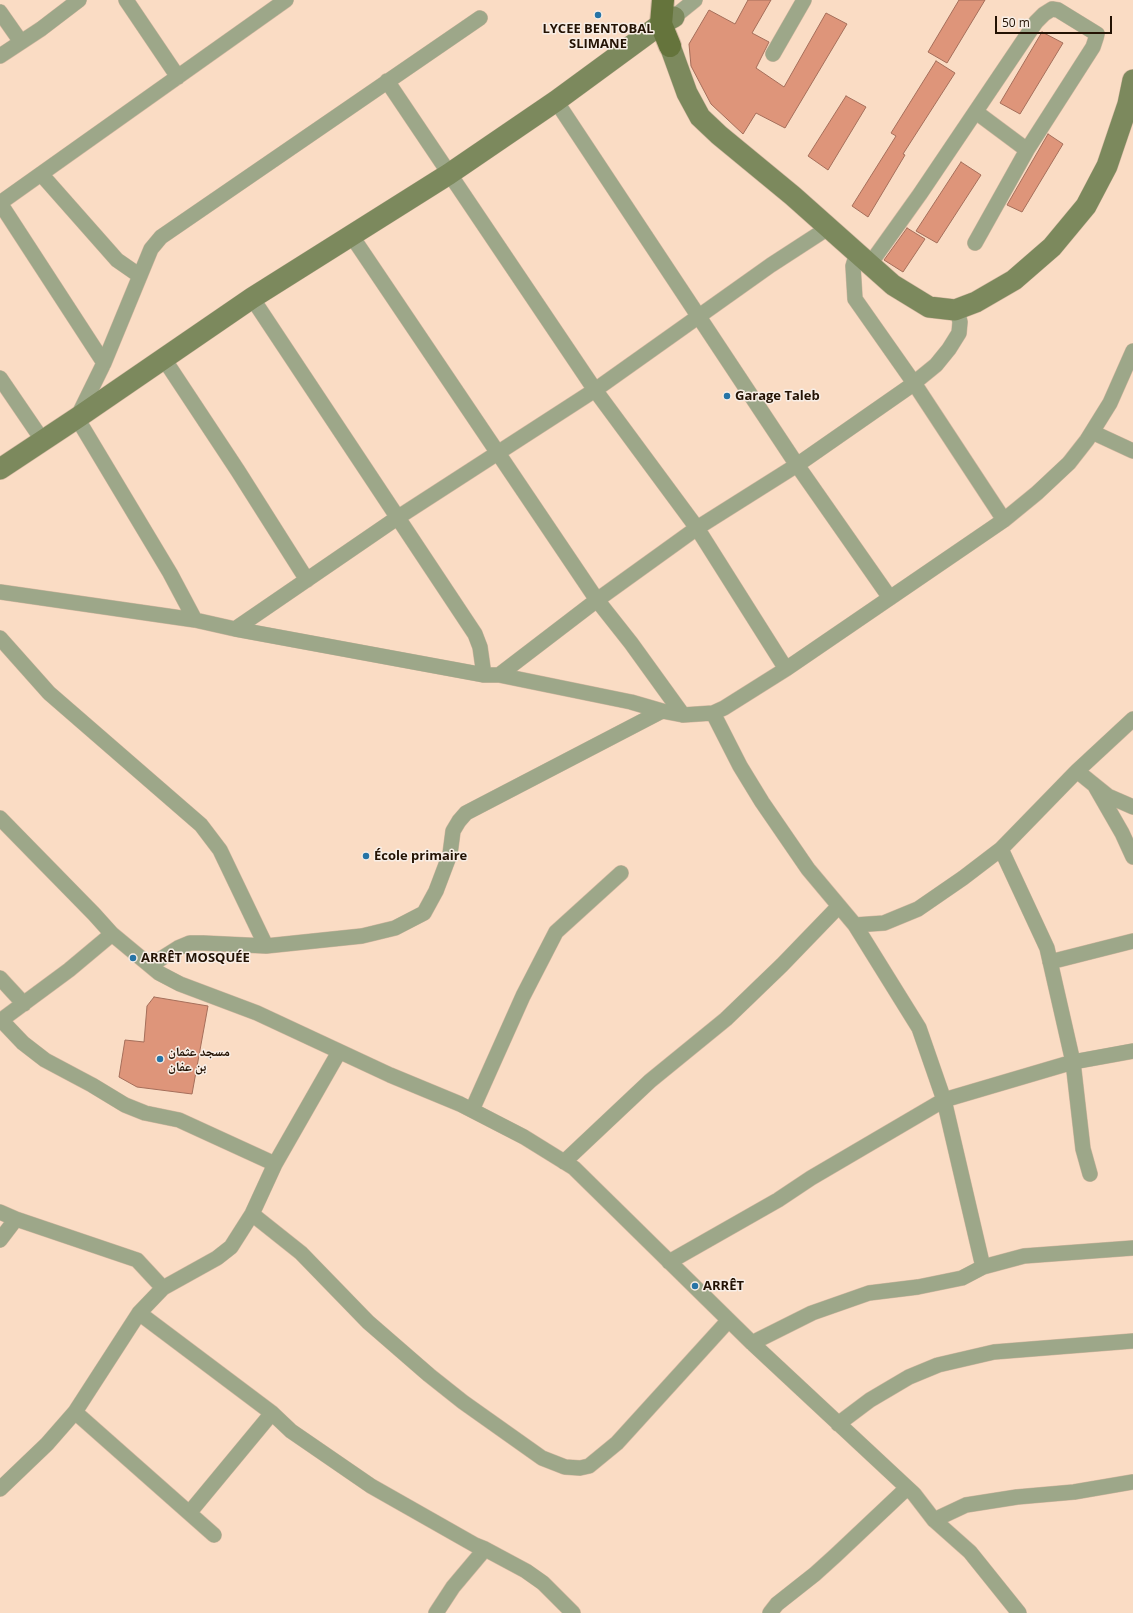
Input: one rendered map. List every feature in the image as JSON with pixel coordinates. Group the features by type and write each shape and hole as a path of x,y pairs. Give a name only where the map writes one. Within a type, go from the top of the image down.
{"main road":[{"path":"669,10 670,46 680,77 700,116 719,135 793,196 893,285 929,307 958,309 976,302 1014,280 1052,247 1086,206 1107,166 1128,104 1133,80"},
{"path":"0,469 252,298 449,174 556,101 669,10"}],"street":[{"path":"0,56 79,0"},
{"path":"126,0 178,77"},
{"path":"104,363 0,203 286,0"},
{"path":"669,10 695,0"},
{"path":"773,54 804,0"},
{"path":"975,243 1027,150 1093,47 1097,34 1058,10 1052,9 1036,22 920,194 864,259 853,266 855,299 914,383 1004,520"},
{"path":"0,12 21,42"},
{"path":"195,620 167,566 77,418 104,363 151,249 161,237 480,18"},
{"path":"387,81 595,390 697,528 786,669"},
{"path":"556,101 798,465 890,598"},
{"path":"976,112 1027,150"},
{"path":"41,174 117,260 140,276"},
{"path":"235,629 397,518 595,390 771,265 828,228"},
{"path":"352,235 597,600 631,643 683,715"},
{"path":"252,298 397,518 436,572 476,634 492,675"},
{"path":"492,675 697,528 798,465 914,383 936,365 949,349 959,333 960,322 958,309"},
{"path":"0,592 195,620 235,629 492,675 631,702 662,711 683,715 713,713 724,708 786,669 1004,520 1037,493 1069,463 1092,432 1110,403 1133,351"},
{"path":"164,359 238,471 307,580"},
{"path":"0,378 42,441"},
{"path":"1092,432 1133,451"},
{"path":"0,638 49,693 201,825 220,850 266,946"},
{"path":"150,966 178,948 190,944 203,943 266,946 362,936 395,928 424,913 436,891 450,854 453,831 466,813 662,711"},
{"path":"713,713 740,766 762,802 808,869 855,925 919,1028 944,1100 983,1267"},
{"path":"855,925 884,922 918,909 963,878 1001,849 1077,771 1133,719"},
{"path":"1077,771 1108,796 1133,807"},
{"path":"1094,786 1122,833 1133,857"},
{"path":"0,818 112,934 159,973 180,984 257,1013 339,1052 472,1110 524,1137 574,1168 728,1321 907,1488 934,1520 970,1552 1019,1613"},
{"path":"1001,849 1047,948 1074,1062 1084,1149 1090,1174"},
{"path":"472,1110 523,996 556,932 621,873"},
{"path":"564,1162 650,1081 726,1019 782,965 839,906"},
{"path":"112,934 69,970 1,1020 23,1043 46,1060 125,1105 145,1113 179,1120 276,1164"},
{"path":"1050,962 1133,941"},
{"path":"0,978 24,1004"},
{"path":"669,1262 778,1200 811,1178 944,1100 1074,1062 1133,1051"},
{"path":"0,1489 47,1444 75,1412 139,1313 163,1288 217,1258 231,1247 252,1214 276,1164 339,1052"},
{"path":"0,1212 16,1219 136,1260 163,1288"},
{"path":"252,1214 301,1253 368,1322 429,1375 463,1402 542,1458 565,1467 580,1468 589,1466 617,1442 728,1321"},
{"path":"0,1240 16,1219"},
{"path":"752,1343 812,1314 870,1293 918,1287 962,1278 983,1267 1024,1256 1133,1248"},
{"path":"139,1313 272,1413 291,1431 372,1486 475,1545 526,1571 543,1583 573,1613"},
{"path":"838,1424 870,1400 910,1377 938,1365 994,1352 1133,1341"},
{"path":"75,1412 214,1534"},
{"path":"190,1512 272,1413"},
{"path":"934,1520 966,1505 1017,1497 1074,1492 1133,1482"},
{"path":"770,1613 777,1604 831,1560 907,1488"},
{"path":"436,1613 453,1587 485,1549"}],"building":[{"path":"748,0 771,0 752,33 769,42 756,68 784,87 826,13 847,24 785,128 756,113 743,134 711,104 691,66 689,44 709,10 735,24"},
{"path":"959,0 985,0 947,63 928,52"},
{"path":"1042,32 1063,43 1020,114 1000,103"},
{"path":"936,61 955,73 903,154 905,155 868,217 852,206 896,136 891,133"},
{"path":"846,96 866,107 828,170 808,156"},
{"path":"1048,134 1063,144 1022,212 1007,205"},
{"path":"961,162 981,175 937,243 916,231"},
{"path":"907,228 925,239 903,272 884,260"},
{"name":"مسجد عثمان بن عفان","path":"154,997 208,1006 192,1094 137,1087 119,1077 125,1040 144,1042 147,1006"}],"place":[{"name":"LYCEE BENTOBAL SLIMANE","path":"598,15"},
{"name":"Garage Taleb","path":"727,396"},
{"name":"École primaire","path":"366,856"},
{"name":"ARRÊT MOSQUÉE","path":"133,958"},
{"name":"مسجد عثمان بن عفان","path":"160,1059"},
{"name":"ARRÊT","path":"695,1286"}]}
